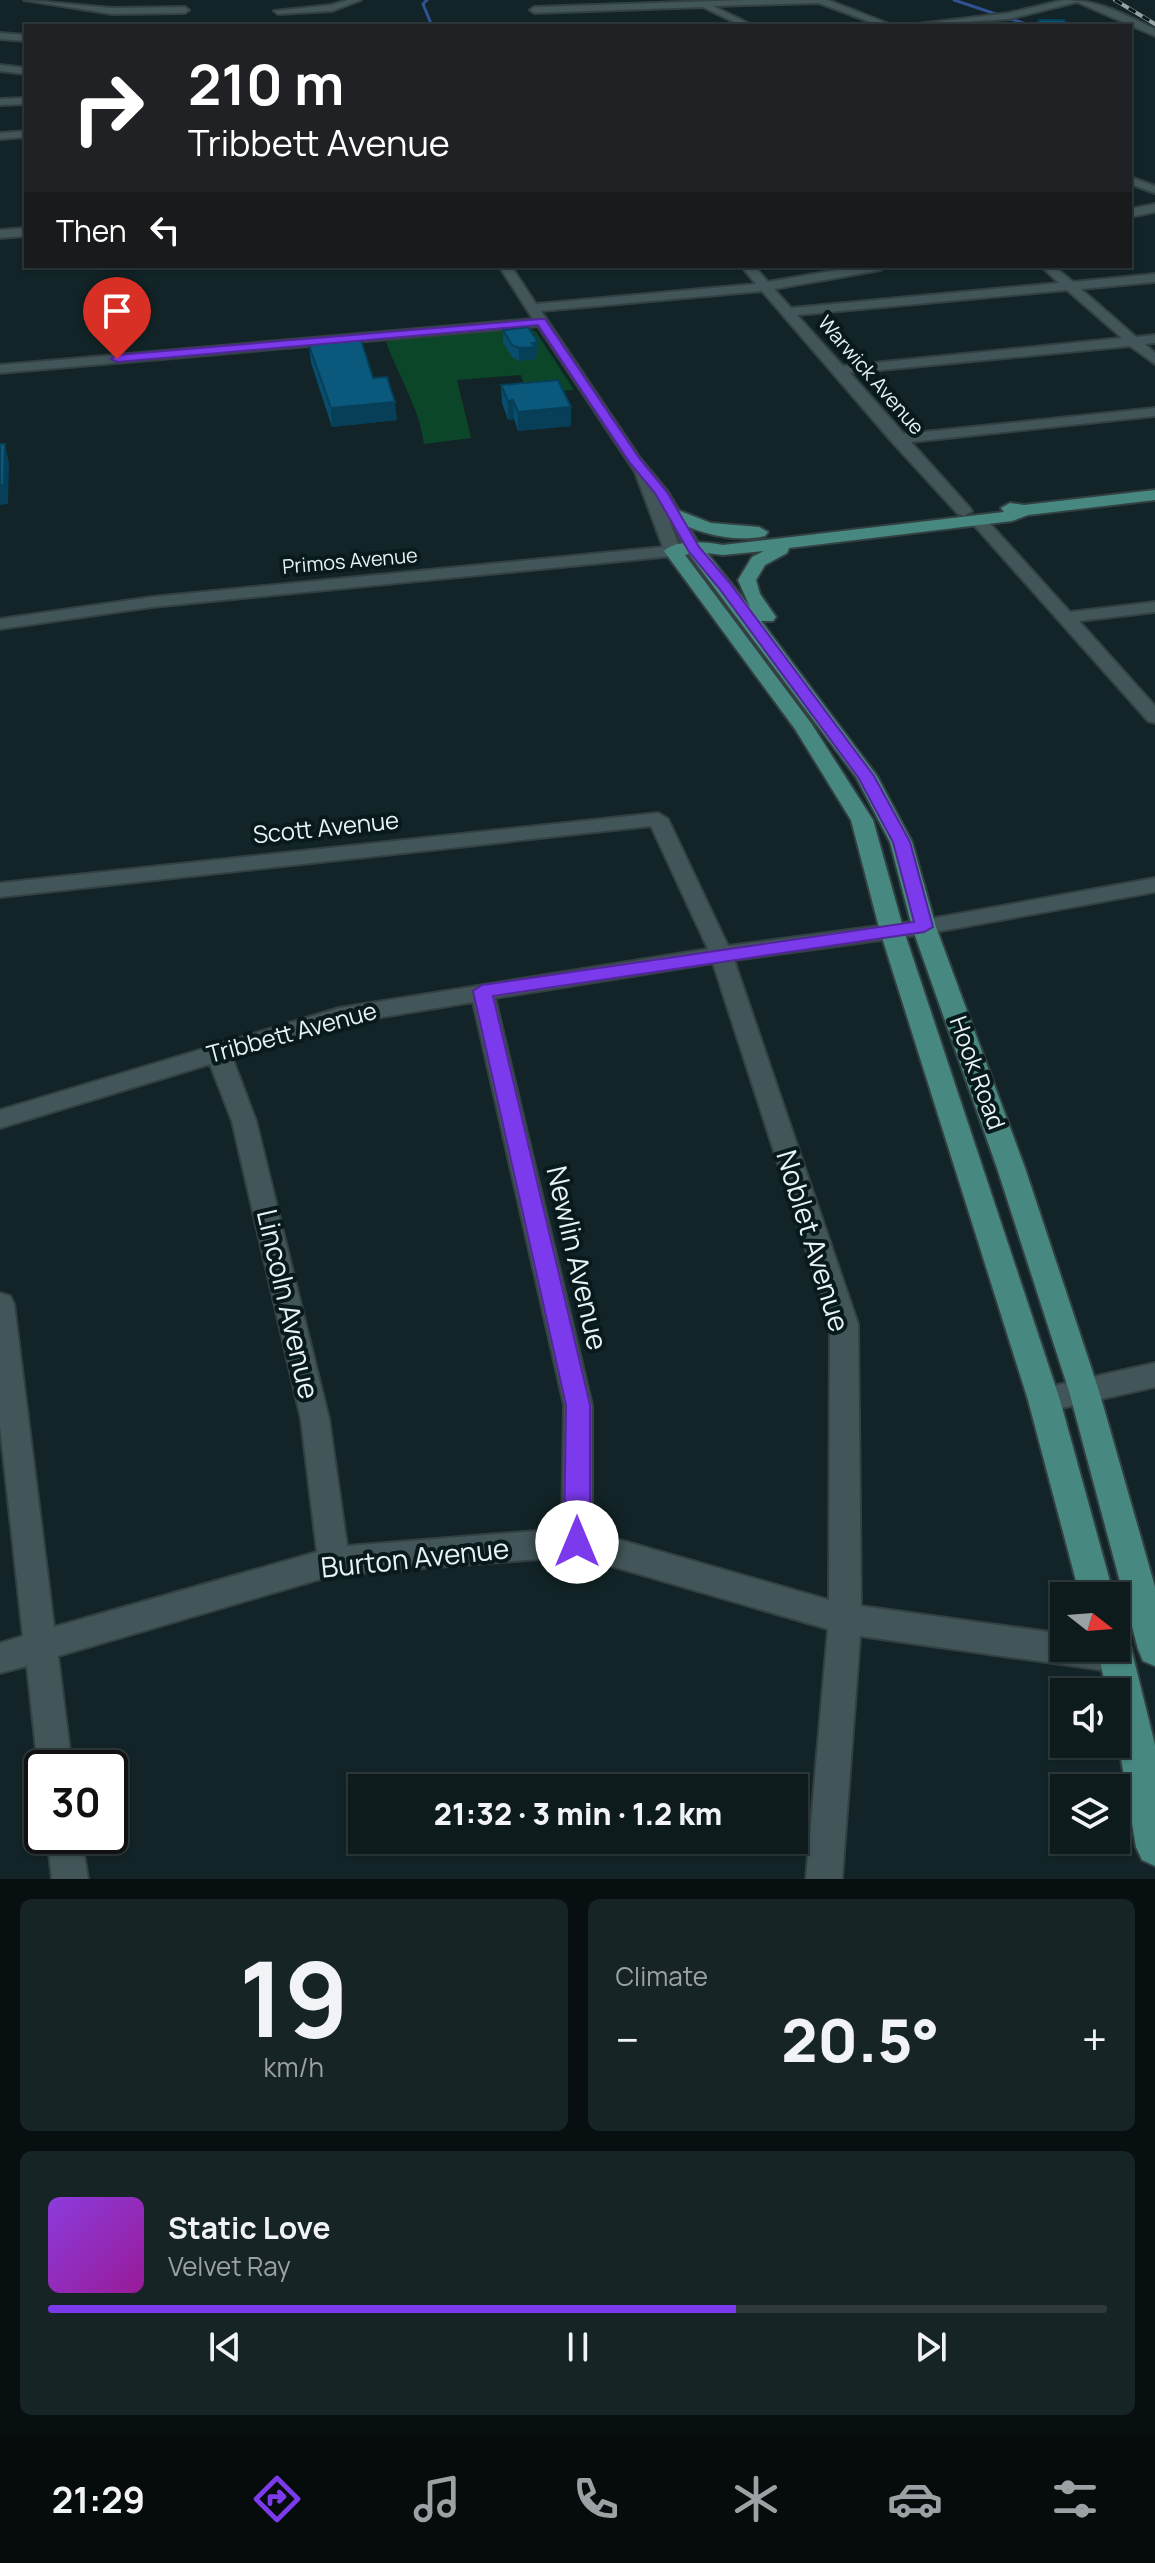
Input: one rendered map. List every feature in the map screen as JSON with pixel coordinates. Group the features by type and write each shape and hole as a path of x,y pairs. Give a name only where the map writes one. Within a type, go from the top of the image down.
{"main road":[{"name":"Primos Avenue","path":"690,549 723,550 801,536 971,516 1012,516 1024,510 1155,495"},
{"path":"675,514 695,526 718,533 801,536"},
{"path":"786,668 774,631 751,594 747,580 758,561 801,536"},
{"name":"Hook Road","path":"690,549 786,668 866,776 892,820 908,863 924,927 1011,1168 1084,1391 1155,1649"},
{"name":"Hook Road","path":"690,549 853,803 868,837 892,931 1044,1400 1093,1582"},
{"path":"1117,1662 1134,1729 1155,1847"}],"street":[{"path":"28,0 112,11 185,10"},
{"path":"271,0 282,23"},
{"path":"278,11 332,8 357,0"},
{"path":"588,0 599,8"},
{"path":"534,10 820,0 884,24"},
{"path":"940,24 990,21 1057,1 1077,0 1091,3 1155,33"},
{"path":"698,2 745,24"},
{"path":"1052,20 1046,14 1091,3"},
{"path":"575,8 598,20"},
{"path":"0,36 24,38"},
{"path":"0,68 24,71"},
{"path":"0,102 24,101"},
{"path":"0,136 24,134"},
{"path":"1132,181 1155,190"},
{"path":"1132,213 1155,208"},
{"path":"0,234 24,232"},
{"path":"506,268 690,549"},
{"name":"Warwick Avenue","path":"749,268 897,439 1154,717"},
{"path":"532,308 764,287 868,268"},
{"path":"1049,268 1155,360"},
{"path":"786,312 1155,278"},
{"path":"0,369 541,322"},
{"path":"840,370 1155,339"},
{"path":"897,439 1155,412"},
{"path":"642,473 675,514 690,549"},
{"name":"Primos Avenue","path":"0,624 152,602 690,549"},
{"path":"1064,618 1155,607"},
{"name":"Scott Avenue","path":"0,890 658,819"},
{"name":"Noblet Avenue","path":"658,819 721,954 844,1324 845,1619 824,1879"},
{"name":"Tribbett Avenue","path":"0,1119 339,1016 721,954 924,927 1155,885"},
{"name":"Newlin Avenue","path":"482,991 578,1405 577,1542"},
{"name":"Lincoln Avenue","path":"218,1052 244,1121 315,1419 334,1561"},
{"path":"0,1304 53,1750"},
{"path":"1044,1400 1155,1375"},
{"name":"Burton Avenue","path":"0,1658 334,1561 577,1542 845,1619 1050,1644"},
{"path":"67,1854 70,1879"}],"green space":[{"path":"529,328 536,332 574,390 527,393 521,375 457,380 471,438 424,444 413,405 386,342 401,338"}],"building":[{"path":"1039,20 1065,22 1064,24 1037,24"},
{"path":"528,327 538,342 532,343 535,347 512,345 503,330"},
{"path":"361,340 373,378 387,377 395,402 331,408 309,345"},
{"path":"558,380 571,407 518,412 513,400 508,401 501,385"},
{"path":"0,444 5,444 4,485 0,485"}],"waterway":[{"path":"427,0 423,4 431,24"},
{"path":"954,0 1026,24"}],"railway":[{"path":"1115,0 1155,24"}],"route":[{"path":"117,359 541,322 642,473 675,514 694,549 866,776 901,842 924,927 482,991 578,1405 577,1542"}]}
